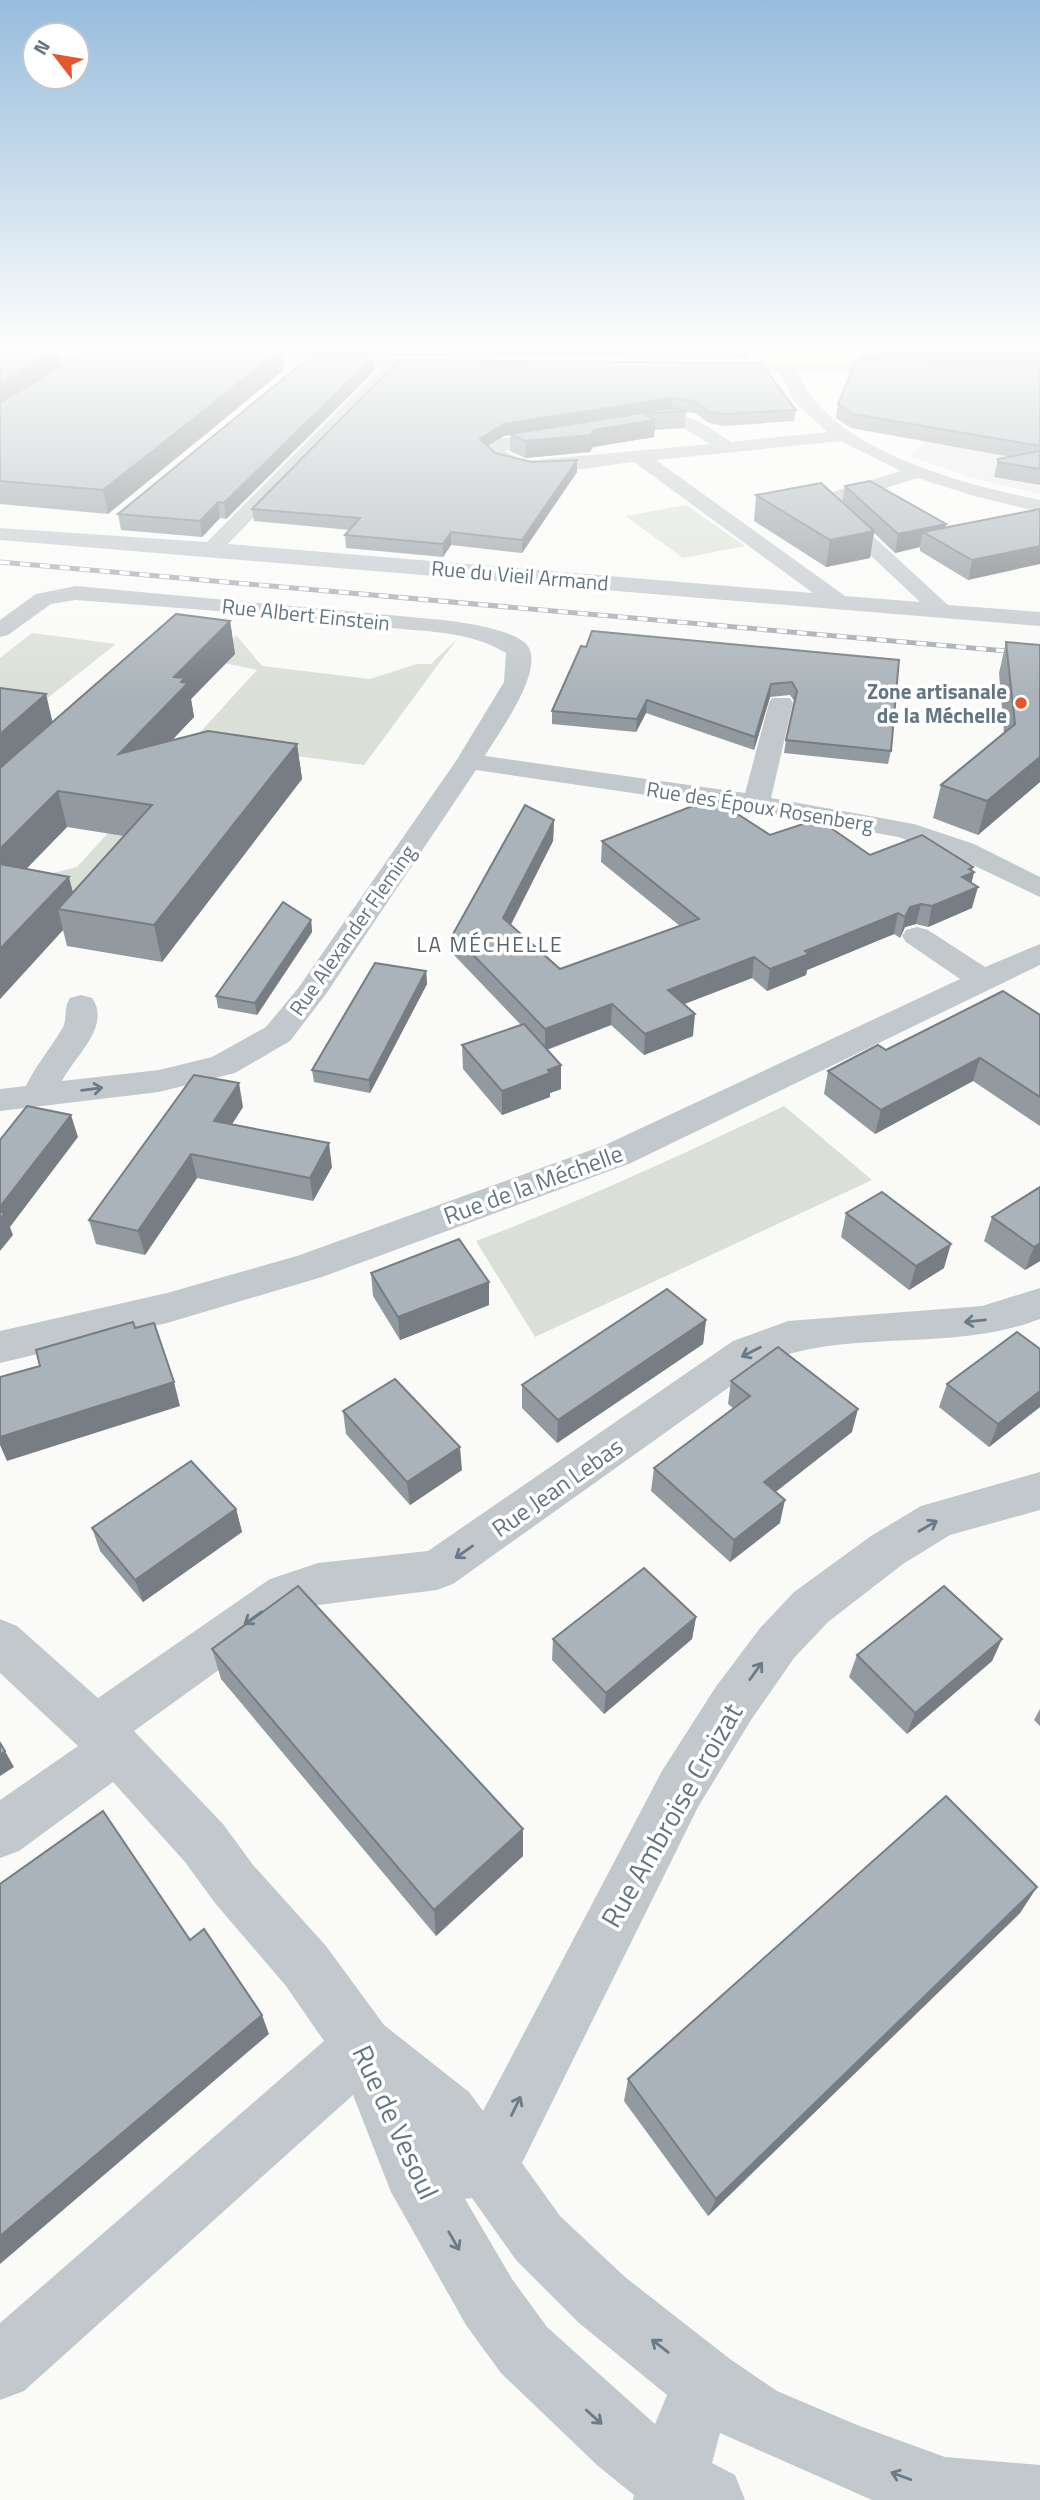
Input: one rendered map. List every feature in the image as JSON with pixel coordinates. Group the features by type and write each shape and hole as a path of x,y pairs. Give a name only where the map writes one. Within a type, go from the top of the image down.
{"street":[{"path":"212,549 297,462"},
{"path":"506,462 525,467 586,462"},
{"path":"645,462 839,602"},
{"path":"899,462 920,471 1040,506"},
{"path":"920,471 822,501 942,611"},
{"path":"91,541 108,526"},
{"name":"Rue du Vieil Armand","path":"0,534 212,549 1040,619"},
{"path":"0,630 30,607 60,595 76,593 206,604"},
{"name":"Rue Albert Einstein","path":"176,629 206,604 478,632"},
{"name":"Rue Alexander Fleming","path":"0,1100 159,1081 223,1065 278,1034 310,994 469,761 516,682 518,650 500,637 478,632"},
{"path":"757,803 781,703"},
{"name":"Rue des Époux Rosenberg","path":"469,761 757,803 904,830 991,861 1040,888"},
{"path":"917,936 1011,967 1040,987"},
{"name":"Rue de la Méchelle","path":"0,1347 167,1308 308,1267 607,1158 1011,967"},
{"path":"40,1095 52,1067 81,1027 81,1004"},
{"name":"Rue Jean Lebas","path":"0,1832 107,1739 287,1594 318,1584 437,1570 748,1352 786,1336 980,1321 1022,1312 1040,1303"},
{"name":"Rue Ambroise Croizat","path":"487,2167 680,1788 733,1704 777,1643 811,1607 887,1550 937,1520 1040,1491"},
{"name":"Rue de Vesoul","path":"0,1641 107,1739 204,1843 234,1884 306,1966 363,2046 413,2170 489,2302 524,2350 622,2442 683,2493"},
{"path":"0,2367 363,2046 448,2113 547,2247 602,2300 706,2383 753,2415 852,2458 945,2492 1040,2500"},
{"path":"413,2170 487,2167"},
{"path":"683,2493 683,2438 706,2383"}],"shaded area":[{"path":"925,462 1040,462 1040,494 972,478"},
{"path":"686,505 745,546 683,558 626,516"},
{"path":"32,633 116,644 26,715 0,711 0,658"},
{"path":"236,635 262,666 370,679 417,664 431,664 457,639 364,765 296,756 172,912 0,890 11,884 77,867 257,670 219,662"},
{"path":"784,1106 872,1180 535,1337 476,1241 632,1177"}],"building":[{"path":"0,462 139,462 103,490 0,481"},
{"path":"182,462 266,462 224,503 218,502 200,521 118,514"},
{"path":"299,462 576,462 522,540 451,532 443,544 345,535 360,518 252,509"},
{"path":"998,462 1040,462 1040,469"},
{"path":"870,481 946,524 898,534 845,486"},
{"path":"821,483 874,531 830,540 756,495"},
{"path":"1040,509 1040,546 972,560 923,532"},
{"path":"176,614 230,621 174,677 184,678 181,682 188,683 119,754 208,731 297,744 154,925 58,909 152,805 58,791 0,849 0,768"},
{"path":"592,631 899,660 891,751 786,740 797,691 792,682 771,684 755,737 647,700 637,719 552,711 581,646 586,647"},
{"path":"1006,642 1040,645 1040,757 987,801 941,785 1015,724"},
{"path":"0,688 46,694 0,734"},
{"path":"713,798 770,835 818,819 870,855 922,835 973,867 969,869 974,872 962,877 978,887 932,906 921,904 910,907 905,917 898,913 805,951 809,954 770,969 754,957 668,990 695,1014 645,1034 612,1004 545,1029 453,934 525,805 554,820 503,918 560,969 699,919 602,841"},
{"path":"0,864 69,877 0,949"},
{"path":"283,902 311,920 255,1003 216,996"},
{"path":"375,963 426,971 369,1080 312,1070"},
{"path":"1003,991 1040,1015 1040,1097 980,1058 881,1110 828,1071 878,1045 886,1050"},
{"path":"524,1024 561,1065 548,1070 550,1073 502,1091 462,1045"},
{"path":"194,1075 239,1083 214,1121 329,1143 310,1178 191,1154 138,1231 89,1220"},
{"path":"27,1106 71,1115 0,1207 0,1140"},
{"path":"1040,1187 1040,1243 1034,1247 992,1217"},
{"path":"882,1192 951,1244 916,1266 846,1213"},
{"path":"459,1239 489,1282 398,1317 371,1273"},
{"path":"667,1289 706,1320 558,1420 522,1385"},
{"path":"133,1322 135,1328 154,1323 174,1382 0,1437 0,1377 40,1366 36,1350"},
{"path":"1017,1332 1040,1349 1040,1391 998,1424 947,1384"},
{"path":"778,1347 858,1409 764,1482 785,1500 734,1540 654,1468 750,1396 731,1381"},
{"path":"395,1379 460,1447 407,1482 343,1411"},
{"path":"191,1461 236,1509 135,1580 92,1528"},
{"path":"644,1568 696,1617 606,1693 553,1639"},
{"path":"298,1586 523,1829 434,1910 212,1649"},
{"path":"944,1586 1002,1639 915,1713 857,1655"},
{"path":"946,1796 1037,1887 716,2199 628,2079"},
{"path":"103,1811 190,1940 204,1929 262,2015 0,2236 0,1884"}],"railway":[{"path":"0,562 1040,654"}],"place":[{"name":"Zone artisanale de la Méchelle","path":"1021,703"}],"district":[{"name":"LA MÉCHELLE","path":"490,944"}]}
